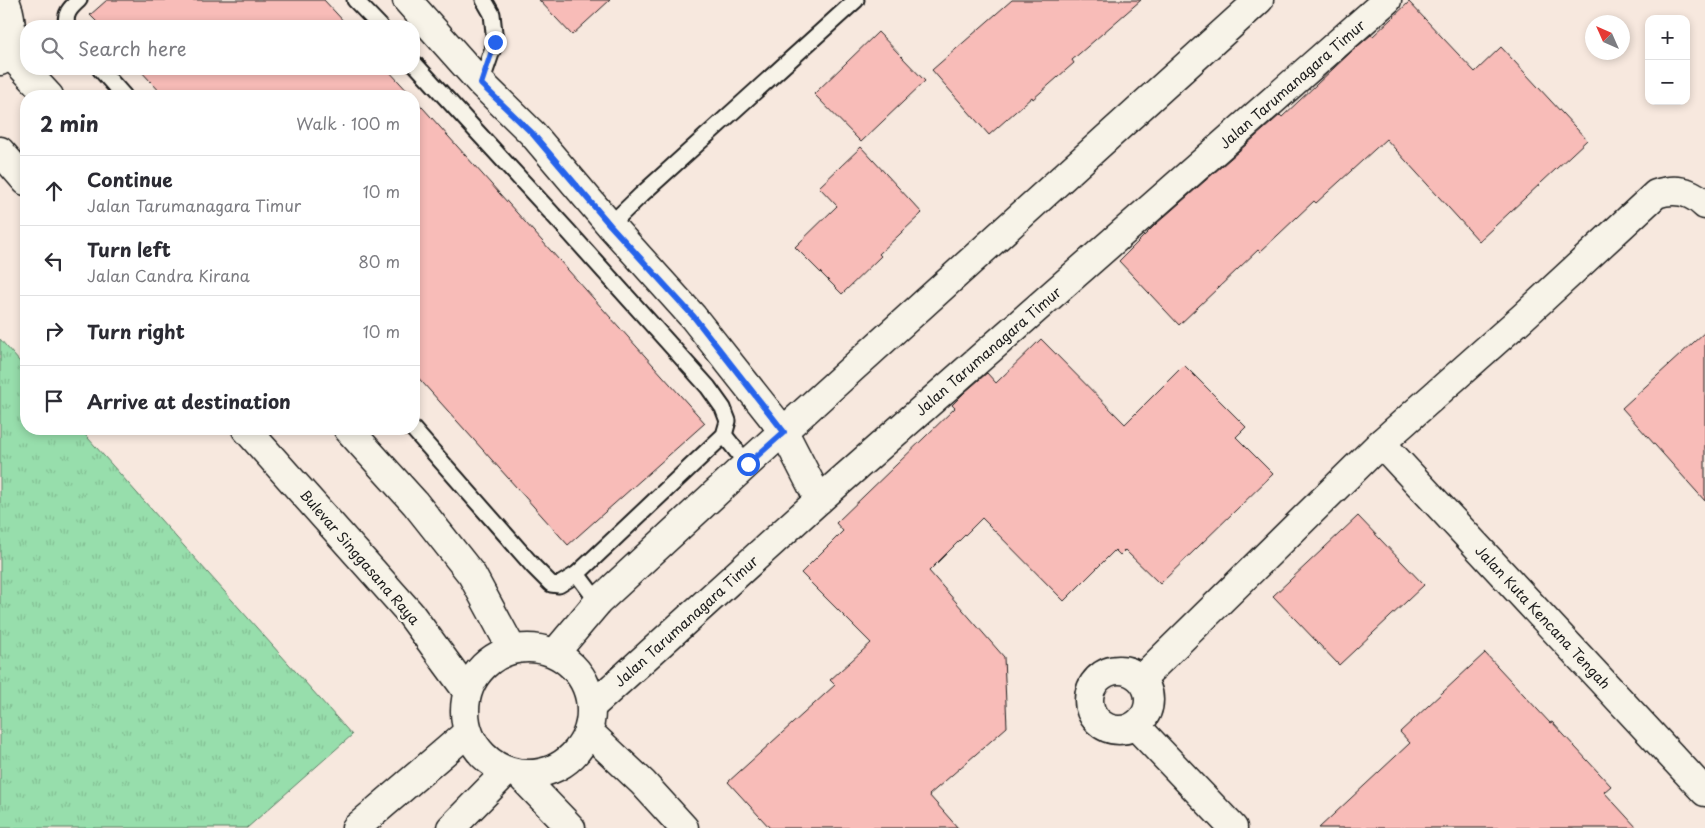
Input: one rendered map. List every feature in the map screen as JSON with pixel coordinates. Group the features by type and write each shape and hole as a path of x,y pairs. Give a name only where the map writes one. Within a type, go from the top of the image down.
{"street":[{"path":"407,0 481,84 532,133 610,225 694,317 784,432 820,500"},
{"path":"555,653 598,602 1259,0"},
{"name":"Jalan Tarumanagara Timur","path":"590,719 820,500 1387,0"},
{"path":"10,2 11,25 4,56 20,70"},
{"path":"25,75 42,90"},
{"path":"0,151 20,174"},
{"path":"1141,679 1381,443 1523,317 1656,194 1668,190 1694,198"},
{"name":"Bulevar Singgasana Raya","path":"251,435 409,612 467,691"},
{"path":"353,435 415,503 472,575 512,649"},
{"name":"Jalan Kuta Kencana Tengah","path":"1381,443 1705,792"},
{"path":"571,828 513,772 483,756 468,732 464,711 467,691 484,664 512,649 534,647 555,653 581,674 590,719 643,783 684,828"},
{"path":"1116,670 1130,672 1141,679 1148,690 1150,704 1146,716 1136,726 1123,731 1109,729 1098,722 1091,711 1089,698 1093,684 1103,675 1116,670"},
{"path":"451,828 513,772 548,771 572,757 590,719"},
{"path":"1136,726 1233,828"},
{"path":"356,828 468,732"}],"lane":[{"path":"355,0 374,20"},
{"path":"481,84 495,42 492,14 484,0"},
{"path":"610,225 641,194 856,0"},
{"path":"67,20 66,16 72,2"},
{"path":"418,435 547,580 551,584 559,585 577,574 724,435 728,422 723,408 708,387 568,230 420,70"},
{"path":"105,75 119,90"},
{"path":"724,435 748,464"},
{"path":"577,574 598,602"}],"green space":[{"path":"0,339 20,362 20,435 85,435 352,735 247,828 0,828"}],"building":[{"path":"107,0 324,0 342,20 95,20 90,15"},
{"path":"539,0 610,0 572,35"},
{"path":"1012,0 1141,0 1072,60 1074,63 989,135 932,70"},
{"path":"1409,2 1475,72 1501,47 1587,140 1479,241 1386,139 1316,203 1314,201 1260,252 1258,250 1179,325 1119,261 1156,224 1280,115 1282,117 1351,52 1371,35 1373,36"},
{"path":"878,32 925,81 861,142 814,94"},
{"path":"145,75 393,75 406,90 158,90"},
{"path":"420,105 705,423 568,545 420,380"},
{"path":"861,147 922,213 879,254 881,256 842,294 795,247 837,206 819,187"},
{"path":"1705,332 1705,501 1622,408"},
{"path":"1041,339 1125,424 1184,365 1246,427 1236,437 1273,474 1160,584 1125,550 1120,555 1115,550 1064,601 982,518 929,571 1004,657 1007,727 929,795 958,828 770,828 728,782 835,685 830,680 871,643 801,573 843,531 836,523 955,408 952,405 965,392 987,373 996,383"},
{"path":"1358,516 1424,585 1339,665 1273,596"},
{"path":"1485,653 1611,786 1604,792 1637,828 1319,828 1410,743 1400,732"}],"route":[{"path":"495,42 481,84 532,133 610,225 694,317 784,432 748,464"}]}
